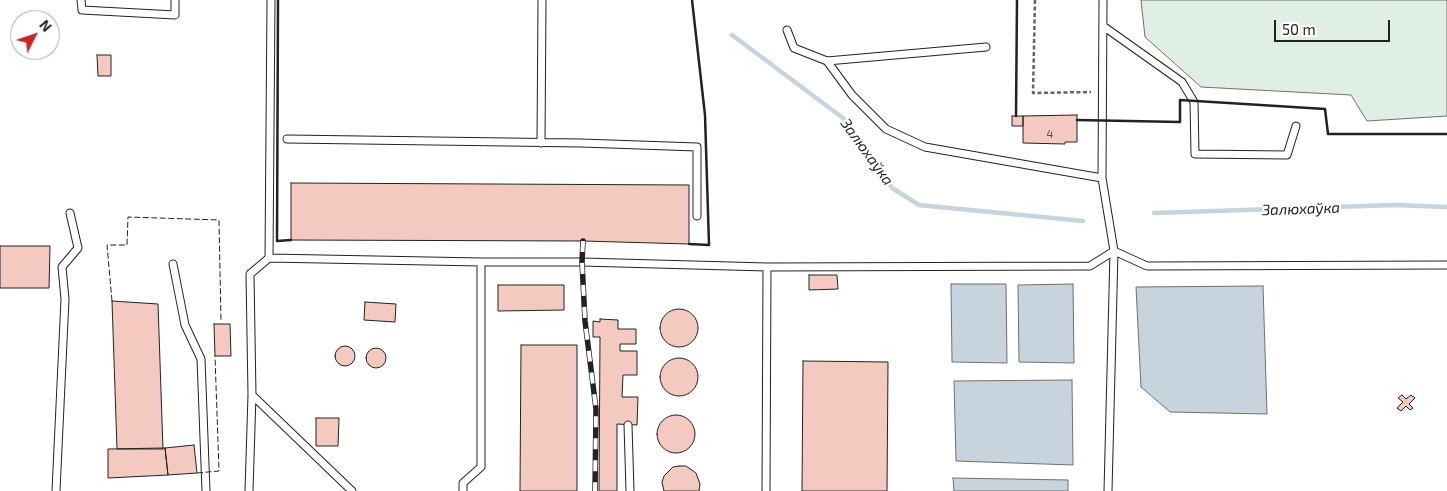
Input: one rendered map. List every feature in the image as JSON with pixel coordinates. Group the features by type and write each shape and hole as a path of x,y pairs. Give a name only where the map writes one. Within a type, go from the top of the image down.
{"lane":[{"path":"81,0 82,10 175,15 175,0"},
{"path":"269,258 271,0"},
{"path":"541,143 542,0"},
{"path":"1103,0 1102,178 1114,251 1108,491"},
{"path":"1103,26 1182,82 1194,102 1195,154 1287,155 1296,126"},
{"path":"787,30 794,48 827,61 986,47"},
{"path":"827,61 852,95 886,129 925,147 1102,178"},
{"path":"287,139 697,147 697,216"},
{"path":"56,491 64,299 62,267 78,248 70,213"},
{"path":"1114,251 1147,266 1447,265"},
{"path":"249,491 252,395 250,274 269,258 582,262 767,267 1090,266 1114,251"},
{"path":"463,491 463,482 480,467 481,262"},
{"path":"173,264 185,325 201,359 206,491"},
{"path":"766,491 767,267"},
{"path":"252,395 352,491"},
{"path":"628,424 630,491"}],"path":[{"path":"1035,0 1033,92 1102,92"}],"green space":[{"path":"1141,0 1447,0 1447,116 1367,121 1351,95 1201,87 1145,37"}],"shaded area":[{"path":"951,284 1006,284 1007,363 952,362"},
{"path":"1073,284 1074,363 1019,362 1018,285"},
{"path":"1263,286 1267,414 1170,412 1141,387 1136,287"},
{"path":"1072,380 1073,465 956,461 954,381"},
{"path":"953,478 1068,480 1068,491 954,491"}],"building":[{"path":"97,55 111,55 111,76 98,76"},
{"path":"1077,115 1077,142 1065,142 1065,144 1023,143 1023,116"},
{"path":"1012,116 1023,116 1023,126 1012,126"},
{"path":"291,183 689,185 689,244 583,241 291,240"},
{"path":"0,246 50,246 49,288 0,288"},
{"path":"809,275 837,275 838,289 809,290"},
{"path":"498,285 564,285 564,310 498,311"},
{"path":"112,301 158,304 163,449 117,449"},
{"path":"365,302 396,304 395,322 364,320"},
{"path":"679,309 692,315 698,328 692,341 679,347 666,341 660,328 666,315"},
{"path":"600,319 618,320 618,329 636,329 636,344 620,344 620,351 637,351 637,375 623,375 622,397 638,397 637,425 617,424 617,491 599,491 600,337 593,337 593,321 600,322"},
{"path":"214,324 230,324 231,356 215,356"},
{"path":"521,345 577,345 577,491 520,491"},
{"path":"345,346 352,349 355,356 352,363 345,366 338,363 335,356 338,349"},
{"path":"376,348 383,351 386,358 383,365 376,368 369,365 366,358 369,351"},
{"path":"679,358 692,364 698,377 692,390 679,396 666,390 660,377 666,364"},
{"path":"803,361 888,362 887,491 802,491"},
{"path":"1402,395 1406,399 1411,395 1415,398 1409,404 1413,408 1410,410 1406,406 1401,411 1397,408 1403,402 1398,398"},
{"path":"676,415 689,421 695,434 689,447 676,453 663,447 657,434 663,421"},
{"path":"316,418 339,418 338,446 316,446"},
{"path":"194,445 197,473 168,475 165,448"},
{"path":"165,448 168,475 108,478 108,449"},
{"path":"686,466 696,473 700,484 699,491 664,491 662,482 664,476 673,467"}],"waterway":[{"name":"Залюхаўка","path":"732,35 843,118 892,188 919,205 1083,221"},
{"name":"Залюхаўка","path":"1154,213 1395,205 1447,207"}],"railway":[{"path":"583,241 582,262 585,321 596,409 595,491"}],"fence":[{"path":"112,301 107,245 127,245 128,217 219,220 221,322"},
{"path":"197,473 219,471 215,356"}],"wall":[{"path":"278,0 277,241 291,240"},
{"path":"689,244 709,245 705,115 692,0"},
{"path":"1016,116 1017,0"},
{"path":"1077,120 1180,122 1180,100 1325,109 1328,134 1447,134"}]}
